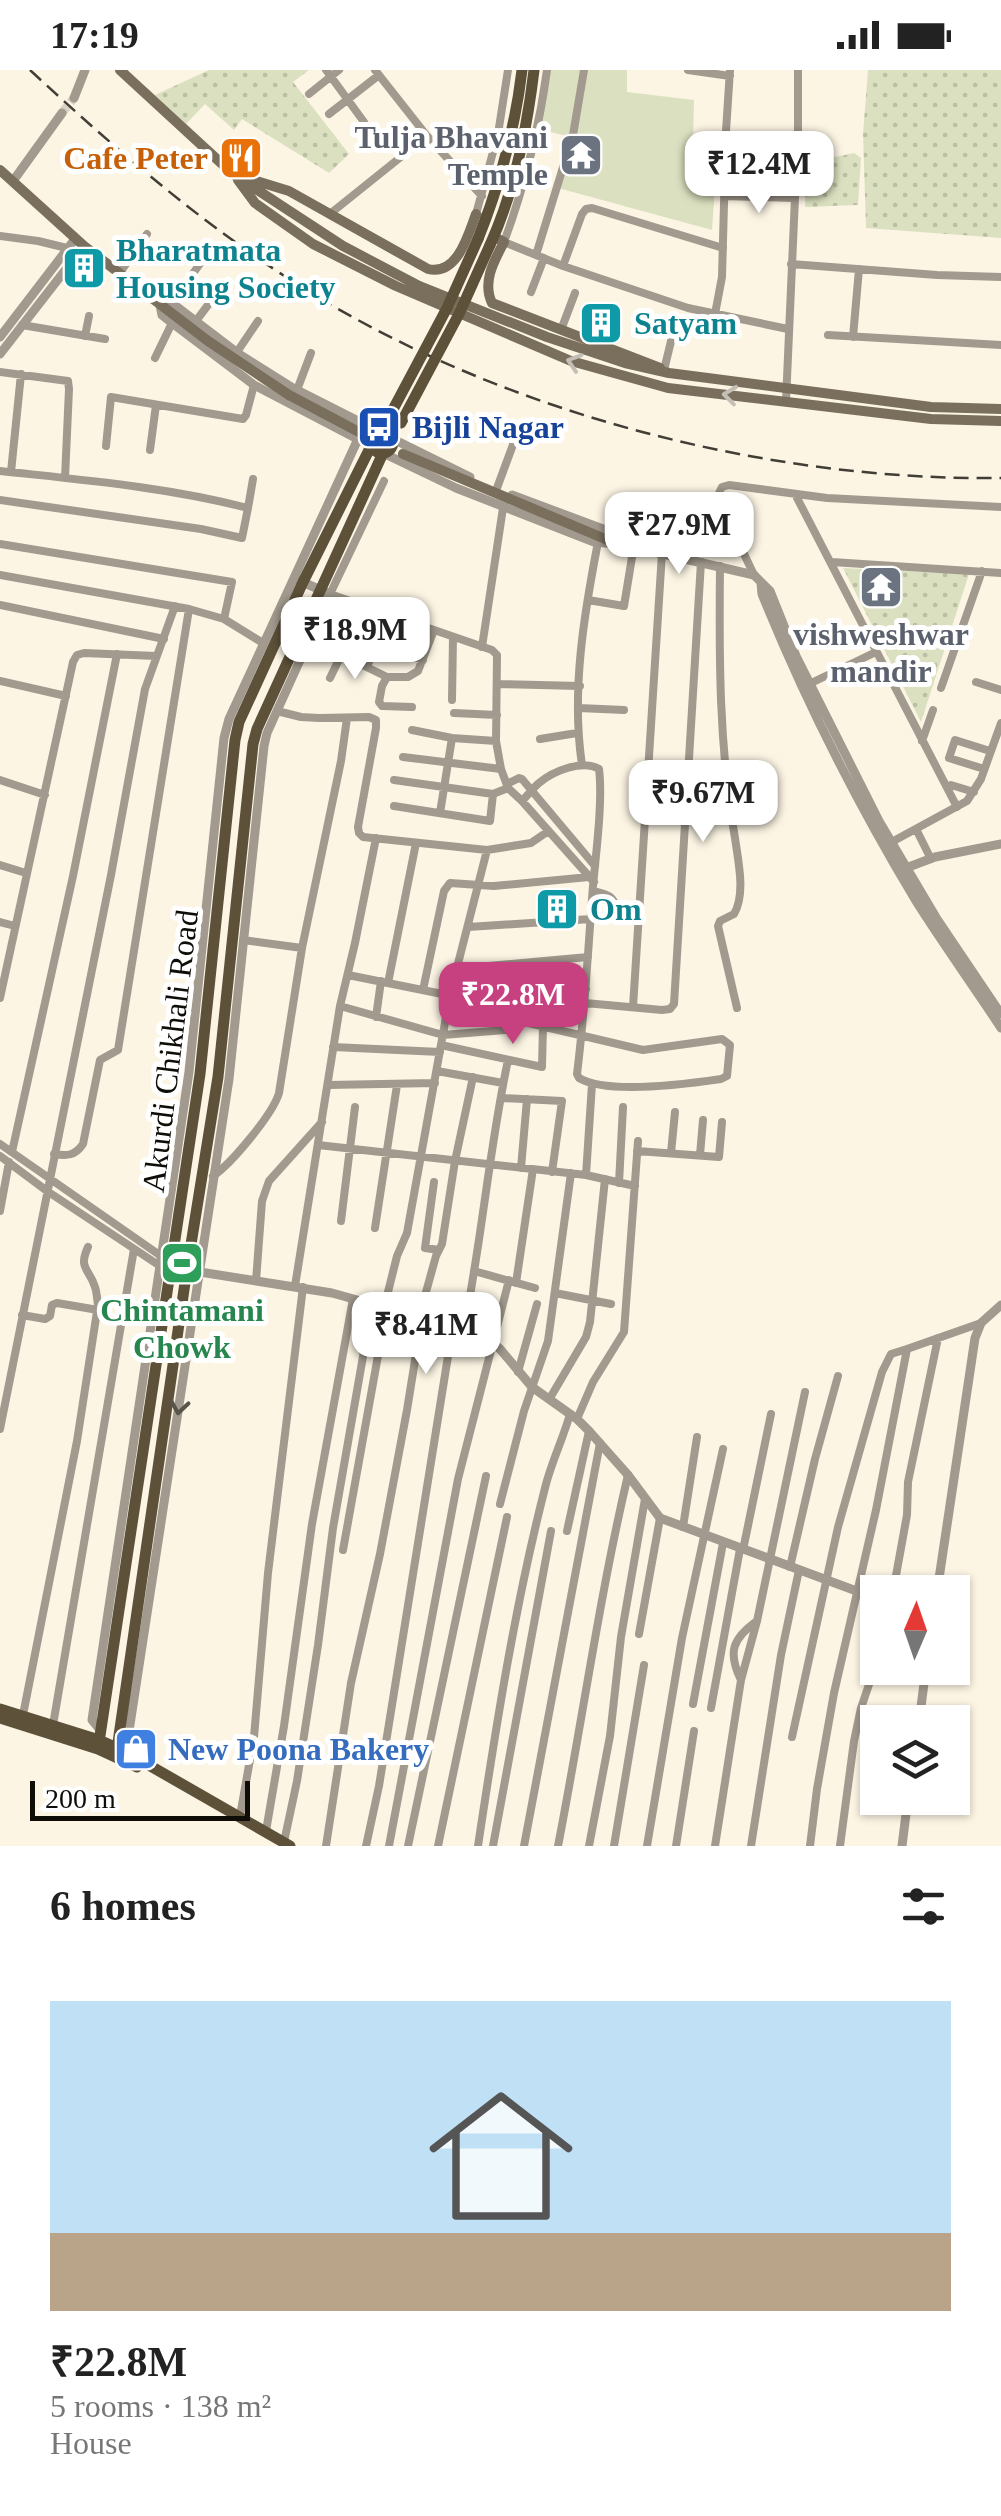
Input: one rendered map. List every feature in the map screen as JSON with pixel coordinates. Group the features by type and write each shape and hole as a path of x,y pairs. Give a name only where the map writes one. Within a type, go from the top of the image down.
{"main road":[{"path":"122,70 233,174 344,246 418,286 574,348 649,370 931,407 1001,409"},
{"path":"233,174 289,191 428,269 443,270 454,260 481,217 511,137 522,70"},
{"path":"534,70 523,140 492,241 488,279 492,303 666,372"},
{"path":"0,170 75,244 166,304 208,341 358,436"},
{"path":"233,174 254,204 313,244 570,362 668,388 931,419 1001,422"},
{"path":"481,217 492,241"},
{"path":"395,420 371,439 376,452 383,454 392,447 395,420 447,308 492,241"},
{"path":"648,384 649,370"},
{"path":"380,431 389,433 394,440"},
{"name":"Akurdi Chikhali Road","path":"99,1740 165,1264 200,1074 234,740 298,580 371,446"},
{"name":"Akurdi Chikhali Road","path":"117,1747 218,1078 253,744 325,592 383,454"},
{"path":"403,454 618,544"},
{"path":"0,1709 21,1719 99,1740"},
{"path":"0,1718 53,1725 117,1747 284,1845"},
{"path":"117,1747 200,1801 284,1845"}],"street":[{"path":"74,98 84,70"},
{"path":"481,217 508,70"},
{"path":"547,70 531,159 492,241 688,308 788,330"},
{"path":"530,292 574,135 584,70"},
{"path":"688,70 730,73 722,276 715,314"},
{"path":"786,402 798,70"},
{"path":"309,94 332,72 364,122"},
{"path":"330,114 377,72 427,136 482,196"},
{"path":"13,181 62,113"},
{"path":"331,213 427,136"},
{"path":"755,176 795,178"},
{"path":"726,196 794,198"},
{"path":"564,266 582,214 592,208 723,248"},
{"path":"120,274 147,234"},
{"path":"0,236 75,244"},
{"path":"0,354 75,244"},
{"path":"0,337 75,244"},
{"path":"204,258 166,304 162,315 254,385 371,446"},
{"path":"792,264 1001,278"},
{"path":"854,337 859,269"},
{"path":"196,322 220,289"},
{"path":"561,330 575,293"},
{"path":"166,304 297,390 380,431"},
{"path":"85,336 88,316"},
{"path":"237,352 258,321"},
{"path":"156,358 172,323"},
{"path":"22,326 106,339"},
{"path":"666,372 673,334"},
{"path":"828,335 1001,346"},
{"path":"297,390 311,353"},
{"path":"0,372 64,379 69,384 65,478"},
{"path":"10,472 21,374"},
{"path":"106,446 111,397 243,419 254,385"},
{"path":"150,450 156,405"},
{"path":"497,488 518,431"},
{"path":"165,1264 224,738 263,643 298,580 358,436"},
{"path":"394,440 497,488 602,529 618,544"},
{"path":"383,454 502,508 598,542 720,566 758,579 770,591 809,684 888,844"},
{"path":"0,471 212,498 248,508"},
{"path":"0,500 201,528 242,538 253,478"},
{"path":"191,1272 213,1176 229,1079 264,746 325,592 384,480"},
{"path":"1001,507 795,494 729,485 718,491 717,496 758,579 789,660 888,844 1001,1014"},
{"path":"795,494 957,807"},
{"path":"482,646 502,508"},
{"path":"582,765 577,733 581,651 598,542"},
{"path":"0,544 232,582 224,619"},
{"path":"588,600 624,606 634,551"},
{"path":"633,1006 662,553"},
{"path":"585,1003 662,1010 674,1004 701,562"},
{"path":"832,562 1001,573"},
{"path":"720,566 720,724 740,901 734,914 720,920 718,926 736,1008"},
{"path":"940,688 982,572"},
{"path":"0,576 189,609 224,619 263,643"},
{"path":"298,580 498,655 496,741 507,786 592,883 613,898 621,915 639,917"},
{"path":"0,605 164,639"},
{"path":"0,1429 145,688 175,606"},
{"path":"330,678 364,606"},
{"path":"54,1154 74,1154 82,1144 100,1060 118,1050 189,609"},
{"path":"340,654 387,677 414,675 434,630"},
{"path":"366,667 382,632"},
{"path":"452,700 453,636"},
{"path":"376,643 423,660"},
{"path":"0,998 73,662 84,652 156,656"},
{"path":"809,684 876,652"},
{"path":"0,1211 117,654"},
{"path":"387,677 379,702 382,706 412,706"},
{"path":"0,681 66,696"},
{"path":"976,682 1001,690"},
{"path":"498,684 580,686"},
{"path":"579,708 624,710"},
{"path":"922,741 933,710"},
{"path":"277,711 302,717 373,718 377,722 358,834 487,850 531,843 547,832"},
{"path":"454,713 497,715"},
{"path":"213,1176 232,1161 277,1102 302,948 347,718"},
{"path":"888,844 966,801 974,792 1001,723"},
{"path":"412,730 496,741"},
{"path":"540,739 577,733"},
{"path":"440,813 452,738"},
{"path":"984,769 949,758 955,740 990,752"},
{"path":"403,756 502,769"},
{"path":"333,1046 441,1044 505,1030 520,1021 543,1025 582,1036 642,1050 722,1038 730,1045 726,1076 659,1087 582,1081 578,1074 582,1036 585,1003 600,774 596,766 582,765 549,776 522,801"},
{"path":"394,780 493,794 520,778 595,866"},
{"path":"0,780 44,795"},
{"path":"952,785 974,792"},
{"path":"394,806 490,821 493,794"},
{"path":"916,829 931,858"},
{"path":"240,1816 254,1737 299,1286 318,1145 340,1006 376,838"},
{"path":"376,1016 416,844"},
{"path":"903,869 931,858 1001,844"},
{"path":"284,1845 332,1538 378,1306 403,1244 455,969 487,850"},
{"path":"0,865 26,872"},
{"path":"903,869 930,922 1001,1028"},
{"path":"423,990 446,886 455,882 479,886 592,883"},
{"path":"468,927 591,919"},
{"path":"0,922 16,926"},
{"path":"243,940 302,948"},
{"path":"455,969 588,958"},
{"path":"348,975 486,1000 586,989"},
{"path":"340,1006 376,1016 441,1044 542,1067 543,1025"},
{"path":"366,1846 458,1327 474,1271 508,1060"},
{"path":"437,1071 504,1084"},
{"path":"326,1846 351,1683 383,1536 430,1273 446,1228 454,1161 473,1077"},
{"path":"328,1085 434,1083"},
{"path":"586,1175 592,1084"},
{"path":"374,1228 397,1085"},
{"path":"501,1098 562,1100 552,1172"},
{"path":"521,1168 527,1099"},
{"path":"340,1221 355,1107"},
{"path":"619,1183 623,1107"},
{"path":"671,1153 675,1112"},
{"path":"700,1155 703,1120"},
{"path":"256,1281 265,1190 322,1121"},
{"path":"638,1151 719,1157 722,1122"},
{"path":"478,1846 528,1556 546,1482 574,1417 624,1332 638,1140"},
{"path":"0,1144 47,1191 134,1249 165,1264 191,1272 299,1286 483,1335 532,1387 574,1417 600,1443 660,1518 860,1592"},
{"path":"318,1145 571,1173 635,1186"},
{"path":"0,1156 11,1157 48,1179 165,1264"},
{"path":"389,1846 458,1479 492,1342 513,1282 532,1169"},
{"path":"500,1504 548,1340 571,1173"},
{"path":"550,1398 586,1336 605,1180"},
{"path":"425,1248 434,1182"},
{"path":"403,1244 439,1250"},
{"path":"21,1719 77,1441 98,1310 95,1285 84,1267 88,1246"},
{"path":"53,1725 134,1249"},
{"path":"474,1271 535,1288"},
{"path":"556,1293 611,1304"},
{"path":"266,1831 312,1524 353,1299"},
{"path":"22,1315 45,1320 52,1304 57,1303 98,1310"},
{"path":"518,1372 536,1304"},
{"path":"939,1575 973,1347 982,1324 1001,1305"},
{"path":"342,1550 380,1339 378,1306"},
{"path":"792,1737 826,1580 882,1372 892,1354 982,1324"},
{"path":"896,1575 907,1514 908,1482 938,1338"},
{"path":"810,1846 824,1745 908,1349"},
{"path":"750,1846 794,1569 815,1459 838,1376"},
{"path":"714,1846 741,1680 805,1392"},
{"path":"711,1708 771,1414"},
{"path":"567,1531 588,1431"},
{"path":"682,1526 697,1437"},
{"path":"524,1846 600,1443"},
{"path":"647,1846 682,1638 723,1450"},
{"path":"408,1846 486,1476"},
{"path":"558,1846 612,1542 628,1476"},
{"path":"589,1846 646,1499"},
{"path":"438,1846 508,1517"},
{"path":"639,1634 660,1518"},
{"path":"493,1846 552,1531"},
{"path":"332,1538 344,1539"},
{"path":"693,1704 723,1542"},
{"path":"741,1680 733,1660 735,1645 740,1633 757,1621"},
{"path":"614,1846 644,1665"},
{"path":"840,1846 857,1724 869,1685"},
{"path":"676,1846 694,1731"},
{"path":"902,1846 906,1815"}],"green space":[{"path":"209,70 309,70 293,82 349,154 329,173 242,119 234,130 205,104 186,124 155,95"},
{"path":"550,70 627,70 627,92 694,100 692,188 715,188 712,230 558,188 571,137 538,129"},
{"path":"868,70 1001,70 1001,238 866,228 863,134"},
{"path":"807,143 831,144 831,158 854,153 861,158 858,205 805,207"},
{"path":"843,568 969,574 921,722"}],"tunnel":[{"path":"62,113 74,98"},
{"path":"359,432 403,454"}],"railway":[{"path":"30,70 155,180 254,256 368,325 452,366 630,429 723,451 816,467 909,476 1001,478"}],"place":[{"name":"Tulja Bhavani Temple","path":"581,155"},
{"name":"Cafe Peter","path":"241,158"},
{"name":"Bharatmata Housing Society","path":"84,268"},
{"name":"Satyam","path":"601,323"},
{"name":"Bijli Nagar","path":"379,427"},
{"name":"vishweshwar mandir","path":"881,587"},
{"name":"Om","path":"557,909"},
{"name":"Chintamani Chowk","path":"182,1263"},
{"name":"New Poona Bakery","path":"136,1749"}]}
